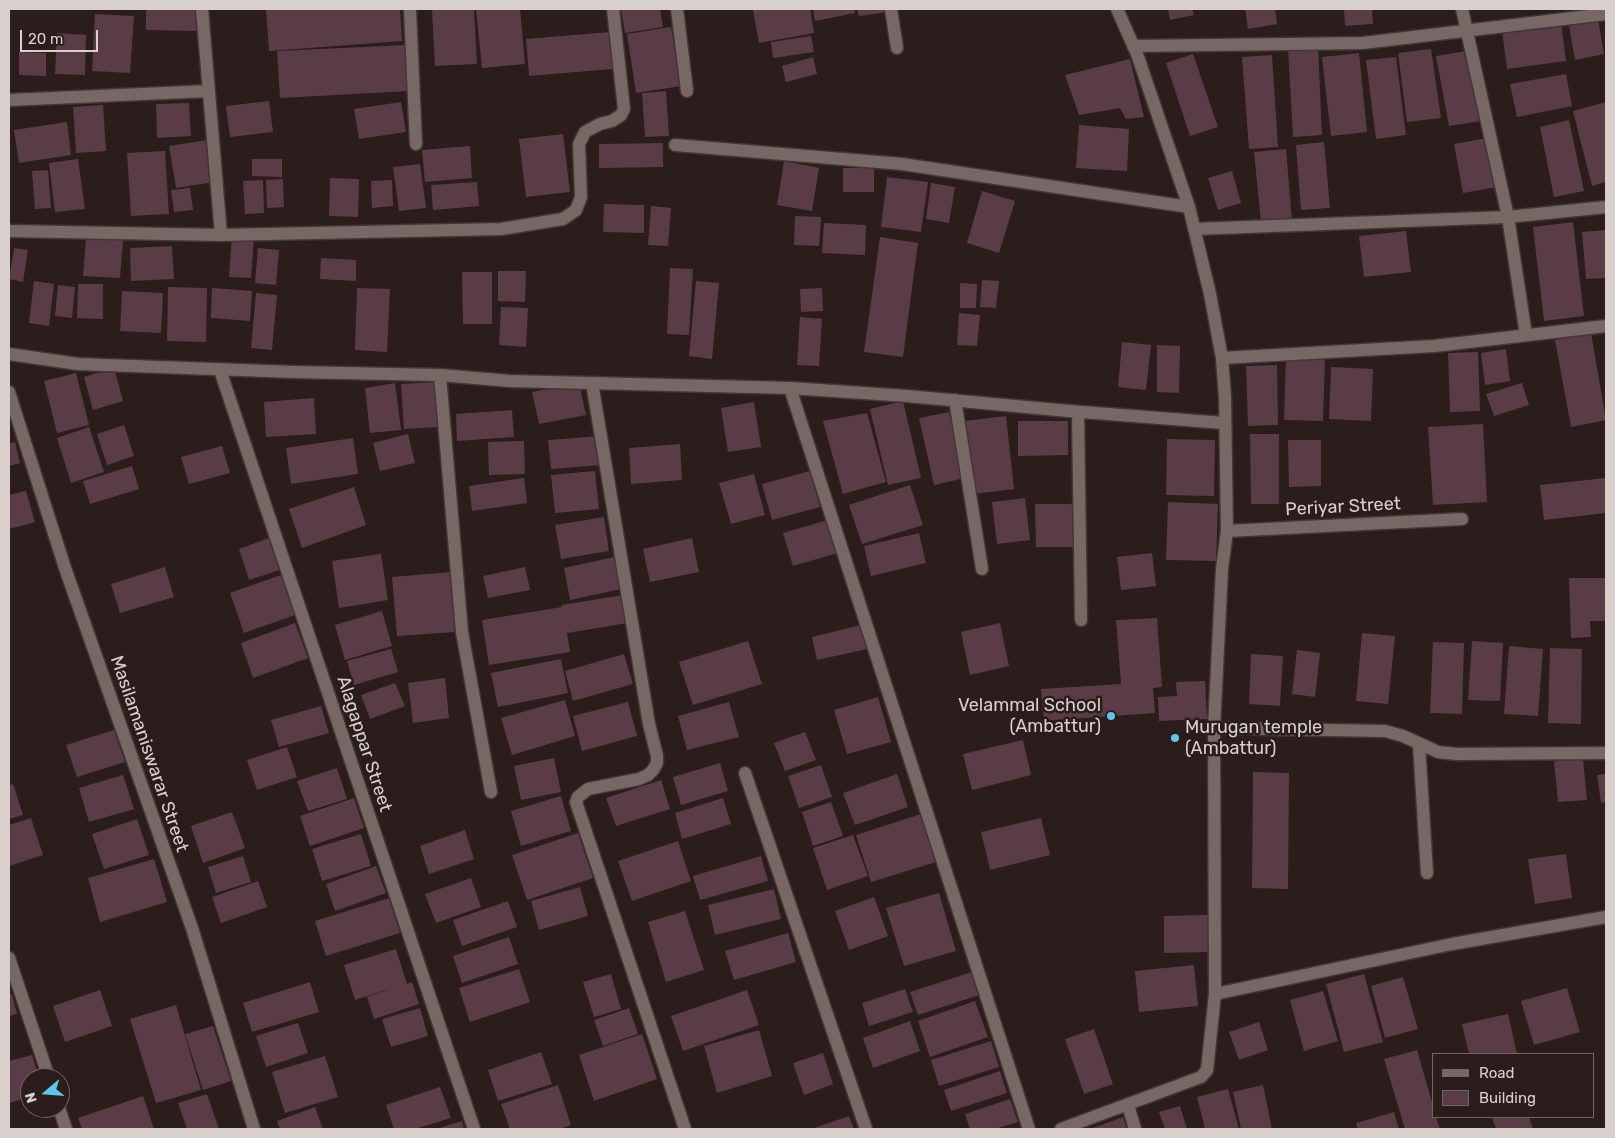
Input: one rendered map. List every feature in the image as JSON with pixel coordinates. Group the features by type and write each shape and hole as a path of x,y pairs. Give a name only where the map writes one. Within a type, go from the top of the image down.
{"street":[{"path":"202,9 222,235"},
{"path":"410,9 416,144"},
{"path":"9,231 222,235 501,229 563,219 576,210 581,197 579,144 585,132 600,124 612,121 624,110 613,9"},
{"path":"676,9 687,91"},
{"path":"891,9 897,48"},
{"path":"1061,1129 1201,1077 1207,1070 1216,994 1214,728 1222,569 1226,530 1225,396 1222,358 1210,294 1189,207 1133,46 1117,9"},
{"path":"1462,9 1508,217 1526,335"},
{"path":"1133,46 1363,43 1606,14"},
{"path":"9,100 209,91"},
{"path":"675,145 902,164 1189,207"},
{"path":"1194,228 1508,217 1606,207"},
{"path":"1222,358 1434,346 1606,326"},
{"path":"9,354 78,364 220,370 440,375 510,381 790,388 1224,423"},
{"name":"Alagappar Street","path":"220,370 474,1129"},
{"path":"440,375 462,632 491,792"},
{"path":"592,383 648,724 657,756 657,763 648,775 639,779 588,789 578,797 576,802 685,1129"},
{"path":"790,388 1029,1129"},
{"name":"Masilamaniswarar Street","path":"9,392 65,568 192,928 254,1129"},
{"path":"955,400 982,568"},
{"path":"1078,412 1081,620"},
{"name":"Periyar Street","path":"1226,530 1462,519"},
{"path":"1214,728 1384,731 1404,736 1438,752 1457,754 1606,753"},
{"path":"1419,744 1427,874"},
{"path":"745,773 866,1129"},
{"path":"1216,994 1452,944 1606,917"},
{"path":"9,958 46,1068"},
{"path":"1128,1105 1135,1129"}],"building":[{"path":"146,9 199,9 199,31 146,30"},
{"path":"266,9 400,9 402,41 269,51"},
{"path":"432,9 474,9 477,64 435,66"},
{"path":"476,9 520,9 525,64 482,68"},
{"path":"621,9 660,9 663,27 625,33"},
{"path":"810,9 814,33 759,43 753,10"},
{"path":"813,9 854,9 855,13 815,21"},
{"path":"857,9 888,9 889,12 859,16"},
{"path":"1168,9 1192,9 1194,15 1170,20"},
{"path":"1245,9 1275,9 1277,24 1248,29"},
{"path":"1344,9 1372,9 1373,24 1345,26"},
{"path":"95,14 134,16 130,73 92,71"},
{"path":"1598,20 1604,54 1575,60 1569,26"},
{"path":"1561,22 1566,61 1507,69 1502,30"},
{"path":"671,27 681,86 636,93 627,34"},
{"path":"610,32 613,69 529,76 526,39"},
{"path":"57,33 86,35 85,75 55,74"},
{"path":"811,36 814,52 773,58 771,42"},
{"path":"406,45 409,91 280,98 277,51"},
{"path":"1318,47 1322,135 1293,137 1288,48"},
{"path":"1431,49 1441,118 1407,122 1398,53"},
{"path":"1467,51 1482,121 1449,126 1436,56"},
{"path":"19,52 46,53 46,76 19,75"},
{"path":"1359,53 1367,132 1331,136 1322,57"},
{"path":"1193,54 1218,127 1190,136 1166,63"},
{"path":"1272,55 1278,147 1249,149 1242,57"},
{"path":"813,57 817,74 786,82 782,66"},
{"path":"1396,57 1406,135 1376,139 1366,60"},
{"path":"1130,59 1144,117 1126,119 1120,108 1079,115 1065,75"},
{"path":"1566,74 1572,106 1517,117 1510,84"},
{"path":"666,91 669,136 645,137 642,93"},
{"path":"269,101 273,132 230,137 226,106"},
{"path":"401,102 406,132 359,139 354,109"},
{"path":"1606,102 1606,182 1592,186 1573,111"},
{"path":"189,103 191,136 157,138 156,104"},
{"path":"103,105 106,151 76,153 73,107"},
{"path":"1569,120 1584,191 1554,197 1540,127"},
{"path":"67,122 71,155 19,163 14,130"},
{"path":"1079,125 1129,129 1127,171 1076,168"},
{"path":"563,134 570,192 526,197 519,139"},
{"path":"1488,138 1497,187 1463,193 1454,144"},
{"path":"207,140 214,182 176,188 169,146"},
{"path":"1324,142 1330,208 1301,210 1296,145"},
{"path":"663,143 663,167 599,168 599,144"},
{"path":"470,146 472,178 425,182 422,150"},
{"path":"1286,149 1292,220 1261,223 1254,152"},
{"path":"165,151 169,214 131,216 127,153"},
{"path":"78,159 85,209 55,212 49,163"},
{"path":"252,159 282,159 282,177 252,176"},
{"path":"784,161 819,168 812,211 777,205"},
{"path":"420,164 426,208 399,211 393,167"},
{"path":"843,168 874,168 874,192 843,192"},
{"path":"48,170 51,208 35,209 32,171"},
{"path":"1232,171 1241,203 1218,210 1208,178"},
{"path":"887,177 928,182 921,232 881,227"},
{"path":"330,178 359,179 358,217 329,216"},
{"path":"283,179 284,207 267,208 266,180"},
{"path":"263,180 264,213 245,214 243,181"},
{"path":"392,180 393,206 372,208 371,181"},
{"path":"477,182 479,206 433,210 431,185"},
{"path":"931,183 955,187 949,223 926,219"},
{"path":"190,188 193,210 174,212 171,190"},
{"path":"982,191 1015,201 999,253 967,243"},
{"path":"604,204 644,205 644,233 603,232"},
{"path":"651,206 671,208 668,246 648,245"},
{"path":"795,216 821,217 819,246 794,245"},
{"path":"1573,222 1584,316 1544,321 1533,227"},
{"path":"824,223 866,225 865,255 822,253"},
{"path":"1606,230 1606,278 1586,279 1582,232"},
{"path":"1406,231 1411,272 1364,277 1359,236"},
{"path":"232,235 254,237 251,278 229,277"},
{"path":"880,237 918,243 903,357 864,352"},
{"path":"86,238 123,240 120,278 83,276"},
{"path":"172,246 174,279 131,281 130,248"},
{"path":"14,248 28,250 23,282 9,279"},
{"path":"258,248 279,250 276,285 255,283"},
{"path":"321,258 356,260 356,281 320,279"},
{"path":"670,268 693,269 689,335 667,334"},
{"path":"498,271 526,271 525,302 498,301"},
{"path":"462,272 492,272 492,324 463,324"},
{"path":"982,280 999,281 996,308 980,307"},
{"path":"34,281 54,284 49,326 29,323"},
{"path":"696,281 719,283 712,359 689,356"},
{"path":"960,283 977,284 976,308 960,308"},
{"path":"78,284 103,284 103,319 77,318"},
{"path":"58,285 75,287 72,318 55,316"},
{"path":"168,287 207,288 206,342 167,341"},
{"path":"212,288 252,291 250,321 211,318"},
{"path":"357,288 390,289 387,352 355,350"},
{"path":"822,288 823,311 801,312 800,289"},
{"path":"122,291 163,293 161,333 120,331"},
{"path":"256,293 277,295 272,350 251,348"},
{"path":"501,307 528,308 526,347 499,345"},
{"path":"959,313 980,315 977,346 957,345"},
{"path":"800,317 822,319 819,366 797,365"},
{"path":"1591,333 1606,420 1571,427 1555,340"},
{"path":"1122,342 1151,345 1146,390 1118,387"},
{"path":"1157,345 1180,346 1179,393 1157,392"},
{"path":"1506,349 1510,381 1485,385 1481,353"},
{"path":"1478,352 1480,411 1450,412 1448,353"},
{"path":"1286,356 1325,357 1323,421 1284,420"},
{"path":"1277,365 1278,425 1248,426 1246,366"},
{"path":"1331,367 1373,369 1371,421 1329,419"},
{"path":"114,368 123,401 93,410 84,377"},
{"path":"76,373 89,425 57,433 44,381"},
{"path":"435,382 438,427 404,429 401,384"},
{"path":"395,383 401,430 370,433 365,388"},
{"path":"579,383 586,415 539,424 532,392"},
{"path":"1522,383 1529,405 1494,416 1486,394"},
{"path":"314,398 316,434 266,437 264,402"},
{"path":"903,401 921,478 888,485 870,409"},
{"path":"754,402 761,447 728,452 721,408"},
{"path":"512,410 514,437 457,441 456,414"},
{"path":"949,412 965,478 934,485 919,418"},
{"path":"867,413 886,482 843,494 823,421"},
{"path":"1006,416 1014,489 974,494 965,421"},
{"path":"1018,421 1068,421 1068,455 1018,456"},
{"path":"1483,424 1487,502 1433,505 1428,427"},
{"path":"124,425 134,456 107,465 97,434"},
{"path":"89,427 104,472 71,483 57,438"},
{"path":"408,434 415,463 380,471 373,443"},
{"path":"1250,434 1279,434 1279,504 1251,504"},
{"path":"599,436 602,465 551,469 548,440"},
{"path":"353,438 358,474 291,484 286,448"},
{"path":"1167,439 1215,440 1214,496 1166,495"},
{"path":"1288,440 1321,440 1321,486 1289,487"},
{"path":"524,441 525,474 489,475 488,442"},
{"path":"15,442 20,463 9,466 9,444"},
{"path":"680,444 682,480 631,484 629,448"},
{"path":"222,446 230,473 189,484 181,457"},
{"path":"132,466 139,489 90,504 83,481"},
{"path":"595,471 599,509 555,513 551,475"},
{"path":"810,471 820,507 772,520 762,484"},
{"path":"754,474 765,515 731,524 719,483"},
{"path":"524,478 527,503 472,511 469,486"},
{"path":"1606,478 1606,513 1544,520 1540,485"},
{"path":"910,485 923,525 862,544 849,505"},
{"path":"354,487 366,525 302,548 289,509"},
{"path":"26,491 35,522 9,529 9,495"},
{"path":"1025,498 1030,540 997,544 992,502"},
{"path":"1168,502 1218,504 1216,561 1166,560"},
{"path":"1035,504 1074,504 1075,547 1036,547"},
{"path":"604,517 609,551 561,559 555,525"},
{"path":"831,519 841,552 793,566 783,533"},
{"path":"919,533 926,563 871,576 864,546"},
{"path":"269,538 280,570 249,580 239,549"},
{"path":"692,538 699,572 650,582 643,549"},
{"path":"1152,553 1156,586 1121,590 1117,557"},
{"path":"381,554 388,600 339,608 332,561"},
{"path":"614,557 621,589 570,600 564,568"},
{"path":"165,567 174,597 120,613 111,584"},
{"path":"525,567 530,590 488,598 483,576"},
{"path":"451,572 455,632 397,636 392,577"},
{"path":"281,575 295,615 244,633 230,593"},
{"path":"1569,578 1606,578 1606,621 1590,621 1591,637 1571,638"},
{"path":"623,595 628,623 567,633 570,652 489,665 482,620"},
{"path":"382,611 392,646 345,660 335,625"},
{"path":"1157,618 1162,687 1153,688 1155,713 1044,721 1041,689 1121,684 1116,620"},
{"path":"295,623 308,658 253,678 241,643"},
{"path":"1000,623 1009,666 970,675 961,632"},
{"path":"861,625 867,649 817,660 812,637"},
{"path":"1362,633 1395,636 1388,704 1356,701"},
{"path":"748,641 762,684 693,705 679,662"},
{"path":"1472,641 1503,643 1500,701 1468,700"},
{"path":"1433,642 1464,643 1462,714 1430,713"},
{"path":"1509,646 1543,649 1538,716 1504,714"},
{"path":"1550,648 1582,649 1581,724 1548,723"},
{"path":"391,649 398,672 354,685 347,661"},
{"path":"1297,650 1320,653 1315,697 1292,694"},
{"path":"624,654 633,684 573,701 565,671"},
{"path":"1251,654 1283,656 1280,706 1249,704"},
{"path":"561,659 568,693 498,707 491,673"},
{"path":"445,678 449,718 413,723 408,683"},
{"path":"1205,681 1207,719 1159,721 1158,697 1177,696 1176,682"},
{"path":"395,683 405,706 370,719 361,695"},
{"path":"878,697 891,742 847,754 834,710"},
{"path":"565,700 575,736 512,755 501,718"},
{"path":"628,702 637,736 582,751 573,716"},
{"path":"729,702 739,737 687,750 678,716"},
{"path":"321,706 329,733 279,747 271,720"},
{"path":"114,730 125,762 77,777 66,745"},
{"path":"805,732 816,760 785,771 774,743"},
{"path":"1023,740 1031,775 972,790 963,754"},
{"path":"287,747 297,777 257,790 247,760"},
{"path":"554,758 561,792 521,800 514,766"},
{"path":"1583,758 1587,800 1558,802 1554,761"},
{"path":"720,763 728,791 681,805 673,777"},
{"path":"821,765 832,797 799,808 788,776"},
{"path":"337,768 347,799 308,811 297,781"},
{"path":"1253,772 1289,773 1288,889 1252,888"},
{"path":"897,774 908,807 855,825 843,793"},
{"path":"1606,774 1606,802 1601,803 1597,775"},
{"path":"123,775 134,809 89,822 79,788"},
{"path":"661,780 670,809 616,826 606,798"},
{"path":"13,784 23,815 9,819 9,785"},
{"path":"561,796 571,831 521,846 511,811"},
{"path":"354,798 364,828 310,846 300,816"},
{"path":"723,798 731,824 682,839 675,813"},
{"path":"831,802 843,836 813,846 802,812"},
{"path":"232,812 245,848 203,863 191,826"},
{"path":"921,814 936,862 871,882 856,835"},
{"path":"31,818 43,855 9,866 9,825"},
{"path":"1041,818 1050,855 990,870 981,832"},
{"path":"137,819 149,855 104,869 92,834"},
{"path":"465,830 474,859 429,874 420,846"},
{"path":"578,833 593,878 527,900 512,855"},
{"path":"361,834 371,866 322,881 312,849"},
{"path":"853,835 868,876 827,890 813,848"},
{"path":"678,841 691,881 632,901 618,861"},
{"path":"1566,854 1572,898 1535,904 1528,859"},
{"path":"243,856 251,882 216,893 208,867"},
{"path":"761,856 768,881 700,900 693,876"},
{"path":"154,859 167,902 100,922 88,878"},
{"path":"376,866 386,893 335,911 326,884"},
{"path":"471,878 481,907 436,923 425,894"},
{"path":"258,881 267,907 221,923 212,897"},
{"path":"580,887 588,916 539,930 531,901"},
{"path":"774,889 781,919 715,935 708,905"},
{"path":"939,893 956,951 904,966 886,908"},
{"path":"874,897 888,936 849,950 835,911"},
{"path":"389,898 400,933 326,956 315,921"},
{"path":"508,901 517,927 462,946 453,920"},
{"path":"685,911 704,970 666,982 648,922"},
{"path":"1209,915 1210,952 1164,953 1164,916"},
{"path":"788,933 796,962 734,980 725,951"},
{"path":"509,937 518,964 462,983 453,956"},
{"path":"396,949 407,984 412,982 419,1004 374,1019 367,997 396,987 355,1000 344,965"},
{"path":"1194,965 1198,1006 1139,1012 1135,971"},
{"path":"519,969 530,1002 470,1022 459,988"},
{"path":"972,972 979,995 918,1015 910,992"},
{"path":"611,974 621,1009 594,1017 583,982"},
{"path":"1364,974 1383,1042 1344,1052 1326,984"},
{"path":"1403,977 1418,1029 1385,1038 1371,986"},
{"path":"310,982 319,1012 252,1032 243,1003"},
{"path":"1567,988 1580,1032 1534,1045 1521,1001"},
{"path":"905,989 913,1012 869,1026 862,1003"},
{"path":"100,990 112,1026 65,1042 53,1006"},
{"path":"747,990 759,1025 683,1051 671,1016"},
{"path":"1323,991 1338,1041 1304,1051 1290,1000"},
{"path":"12,994 17,1014 9,1016 9,995"},
{"path":"975,1001 988,1037 930,1057 918,1021"},
{"path":"176,1005 201,1090 156,1103 130,1019"},
{"path":"420,1008 428,1036 391,1047 382,1019"},
{"path":"629,1008 638,1034 603,1046 594,1020"},
{"path":"1508,1014 1517,1053 1469,1053 1462,1024"},
{"path":"910,1021 920,1051 873,1068 863,1038"},
{"path":"1259,1022 1268,1050 1239,1060 1229,1032"},
{"path":"298,1023 308,1053 266,1067 256,1036"},
{"path":"213,1026 231,1081 203,1090 185,1034"},
{"path":"1094,1029 1113,1084 1084,1094 1065,1039"},
{"path":"759,1030 772,1076 717,1093 704,1046"},
{"path":"642,1034 657,1079 594,1101 579,1055"},
{"path":"991,1041 999,1067 939,1086 931,1060"},
{"path":"1417,1050 1432,1102 1432,1118 1436,1118 1440,1129 1405,1129 1384,1059"},
{"path":"541,1052 552,1084 498,1101 488,1070"},
{"path":"823,1053 833,1084 804,1095 793,1063"},
{"path":"32,1055 36,1068 20,1068 20,1100 9,1103 9,1061"},
{"path":"325,1056 338,1097 285,1113 272,1072"},
{"path":"1000,1071 1007,1093 951,1111 944,1090"},
{"path":"558,1085 571,1125 559,1129 510,1129 501,1104"},
{"path":"1263,1085 1272,1129 1241,1129 1233,1092"},
{"path":"440,1087 451,1118 415,1129 394,1129 386,1105"},
{"path":"1228,1089 1239,1129 1205,1129 1197,1097"},
{"path":"207,1094 219,1129 187,1129 178,1103"},
{"path":"143,1096 154,1129 82,1129 78,1118"},
{"path":"1010,1099 1018,1122 995,1129 970,1129 965,1114"},
{"path":"1180,1106 1187,1129 1165,1129 1159,1112"},
{"path":"315,1107 323,1129 280,1129 277,1121"},
{"path":"1394,1112 1399,1129 1358,1129 1356,1123"},
{"path":"849,1116 854,1129 811,1129"},
{"path":"1123,1117 1127,1129 1090,1129"},
{"path":"1492,1118 1529,1118 1533,1129 1496,1129"},
{"path":"462,1121 464,1129 436,1129"}],"place":[{"name":"Velammal School (Ambattur)","path":"1111,716"},
{"name":"Murugan temple (Ambattur)","path":"1175,738"}]}
